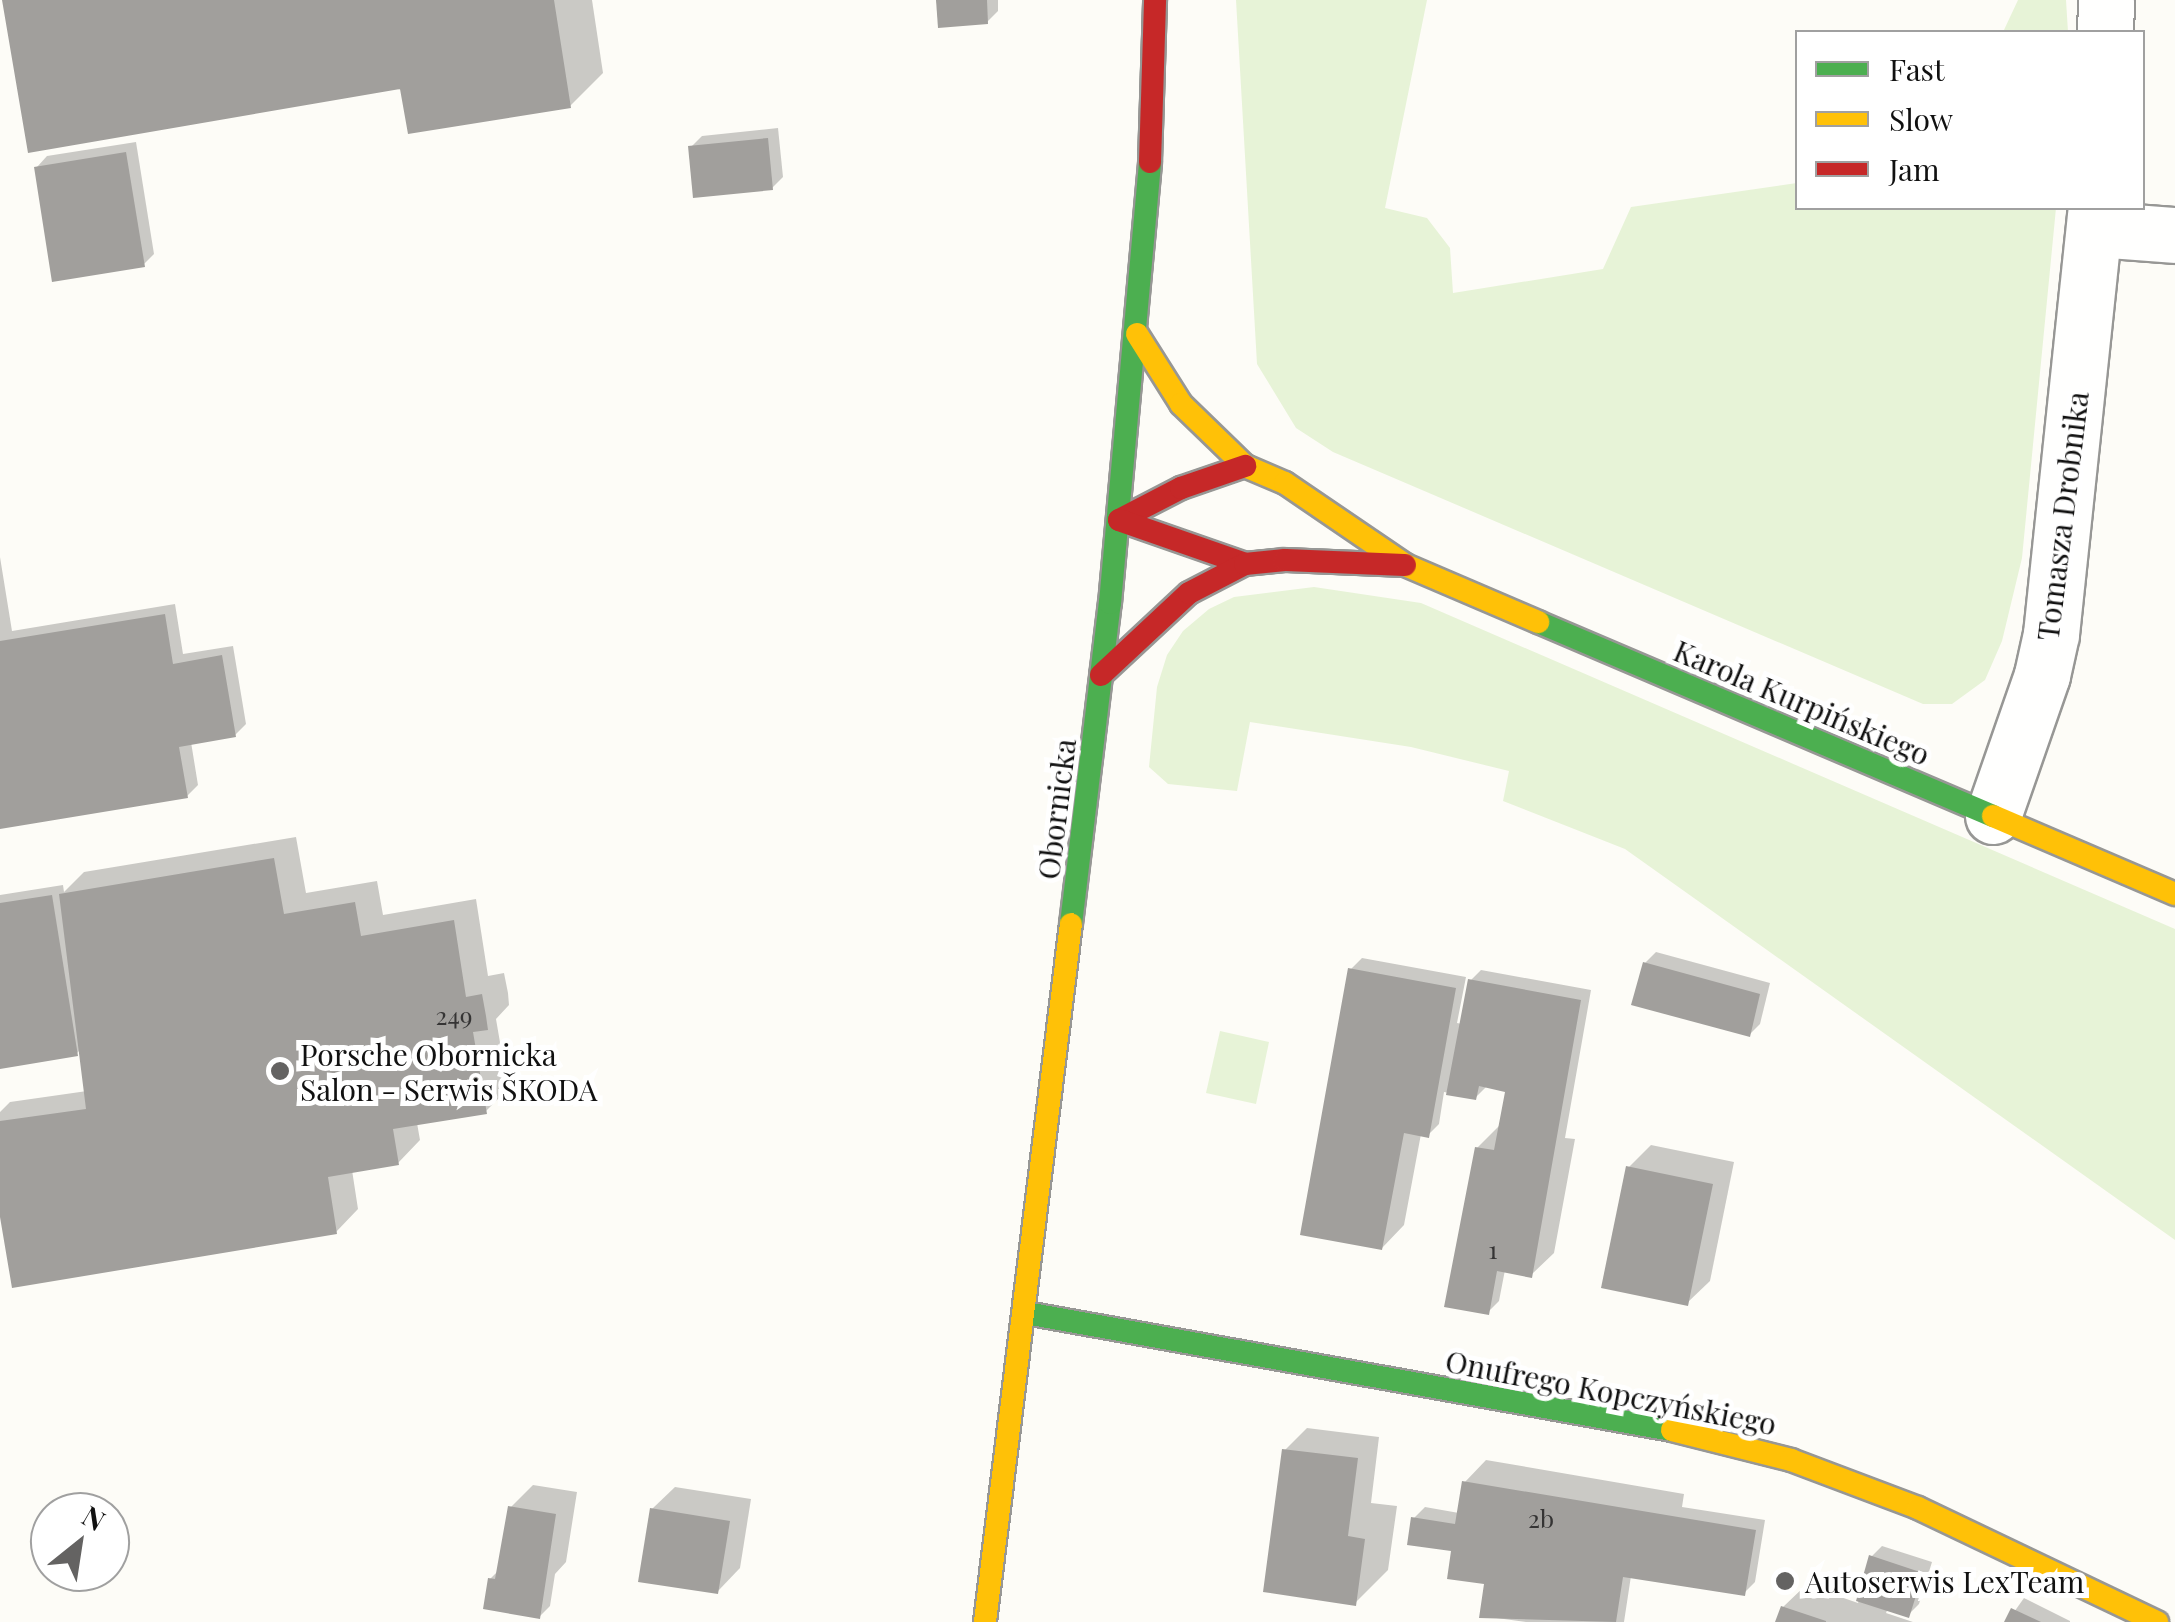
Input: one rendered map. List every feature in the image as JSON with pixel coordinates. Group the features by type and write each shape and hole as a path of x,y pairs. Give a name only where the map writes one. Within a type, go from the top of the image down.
{"street":[{"name":"Obornicka","path":"985,1622 1026,1312 1119,520 1153,134 1154,0"},
{"path":"2105,30 2106,0"},
{"path":"2096,218 2175,235"},
{"name":"Tomasza Drobnika","path":"1993,816 2042,675 2050,634 2096,218"},
{"name":"Karola Kurpińskiego","path":"1137,334 1181,404 1245,466 1285,484 1405,566 2175,894"},
{"path":"1119,520 1182,488 1245,466"},
{"name":"Karola Kurpińskiego","path":"1119,520 1245,564"},
{"name":"Karola Kurpińskiego","path":"1101,676 1189,592 1245,564 1285,560 1405,566"},
{"name":"Onufrego Kopczyńskiego","path":"1026,1312 1672,1430 1791,1460 1918,1508 2157,1622"}],"green space":[{"path":"1236,0 1427,0 1385,208 1427,218 1450,248 1453,293 1603,269 1631,207 1795,183 1795,210 2056,210 2022,558 2002,641 1985,680 1952,704 1923,704 1333,452 1296,428 1257,364"},
{"path":"2018,0 2066,0 2068,30 2004,30"},
{"path":"1314,587 1421,603 2175,929 2175,1240 1625,849 1503,801 1509,771 1411,747 1250,722 1237,791 1168,784 1149,767 1157,687 1167,655 1183,631 1209,609 1234,597"},
{"path":"1220,1031 1269,1042 1256,1104 1206,1093"}],"building":[{"path":"2,0 554,0 571,108 408,134 400,89 28,153"},
{"path":"936,0 987,0 988,24 938,28"},
{"path":"768,138 773,190 693,198 688,146"},
{"path":"126,152 145,267 52,282 34,167"},
{"path":"165,614 173,664 222,655 236,737 179,747 188,798 0,829 0,641"},
{"name":"Porsche Obornicka Salon - Serwis ŠKODA","path":"274,858 284,914 355,902 361,936 454,920 466,997 482,994 486,1016 488,1030 473,1032 487,1114 393,1129 399,1165 328,1177 337,1234 12,1288 0,1217 0,1121 86,1109 59,894"},
{"path":"52,895 78,1056 0,1069 0,903"},
{"path":"1643,962 1760,994 1750,1037 1631,1005"},
{"path":"1348,968 1456,988 1429,1138 1404,1133 1382,1250 1300,1235"},
{"path":"1468,979 1581,1000 1532,1278 1497,1271 1489,1315 1444,1307 1475,1147 1494,1150 1505,1092 1479,1086 1476,1100 1446,1095"},
{"path":"1626,1166 1713,1184 1688,1306 1601,1288"},
{"path":"1282,1449 1358,1458 1348,1536 1365,1539 1356,1606 1263,1592"},
{"path":"1462,1481 1756,1530 1745,1596 1623,1577 1616,1622 1479,1618 1484,1584 1447,1579 1451,1551 1407,1545 1411,1517 1455,1524"},
{"path":"508,1506 556,1514 540,1619 483,1609 488,1578 495,1579"},
{"path":"650,1508 730,1521 718,1594 638,1582"},
{"path":"1869,1555 1923,1573 1909,1618 1856,1601"},
{"path":"1781,1606 1826,1621 1826,1622 1775,1622"},
{"path":"2011,1608 2041,1622 2004,1622"}],"traffic: fast":[{"path":"1071,924 1110,603 1150,162"},
{"path":"1538,622 1993,816"},
{"path":"1026,1313 1672,1430"}],"traffic: slow":[{"path":"1137,334 1181,404 1245,466 1285,483 1405,565 1538,622"},
{"path":"1993,816 2175,894"},
{"path":"985,1622 1071,924"},
{"path":"1672,1430 1791,1460 1918,1508 2157,1622"}],"traffic: jam":[{"path":"1150,162 1155,0"},
{"path":"1119,520 1181,488 1245,466"},
{"path":"1119,520 1245,564"},
{"path":"1101,675 1189,593 1245,564 1285,560 1405,565"}],"place":[{"name":"Porsche Obornicka Salon - Serwis ŠKODA","path":"280,1071"},
{"name":"Autoserwis LexTeam","path":"1785,1581"}]}
